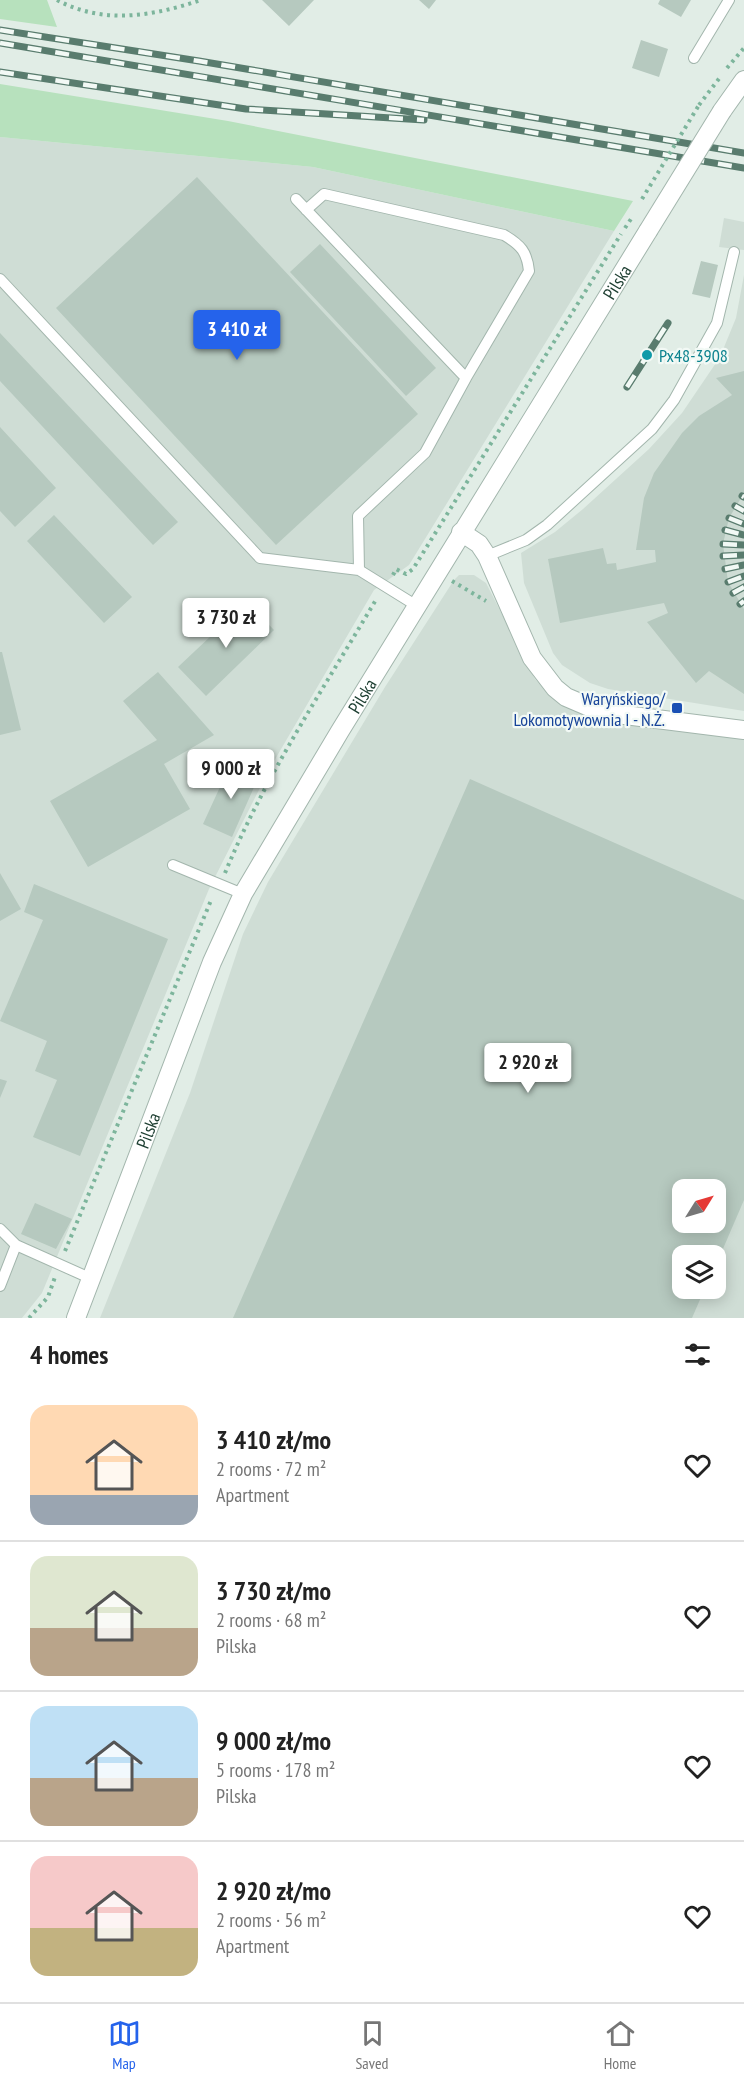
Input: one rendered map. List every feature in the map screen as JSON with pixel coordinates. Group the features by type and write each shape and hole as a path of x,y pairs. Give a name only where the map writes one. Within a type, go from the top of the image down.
{"street":[{"name":"Pilska","path":"76,1318 212,962 243,894 461,532 722,111 744,80"},
{"path":"461,532 479,544 487,556 532,658 549,681 566,697 601,712 744,730"}],"lane":[{"path":"694,58 729,0"},
{"path":"306,210 324,194 504,235 519,244 527,255 529,271 425,453 358,516 359,570"},
{"path":"296,199 466,378"},
{"path":"487,556 526,540 547,525 652,429 684,384 717,323 734,252"},
{"path":"0,279 260,558 359,570 417,606"},
{"path":"173,865 243,894"},
{"path":"0,1229 16,1245 92,1279"},
{"path":"0,1286 2,1274 16,1245"}],"path":[{"path":"57,0 91,13 115,16 166,11 201,0"},
{"path":"638,207 699,105"},
{"path":"625,228 631,218"},
{"path":"419,560 485,601 504,596"}],"shaded area":[{"path":"0,137 313,167 614,231 409,565 374,590 270,768 209,889 42,1293 22,1318 0,1318"},
{"path":"724,218 744,222 744,250 719,247"},
{"path":"744,275 744,711 608,689 590,683 562,665 553,653 524,583 521,553 555,532 583,509 649,449 682,413 720,357 736,318"},
{"path":"459,575 474,575 486,583 535,679 561,705 599,721 744,738 744,1318 100,1318 190,1093 243,934 268,882 385,687 454,580"}],"green space":[{"path":"0,0 47,0 57,27 0,19"},
{"path":"0,84 228,121 633,201 614,231 313,167 0,137"}],"building":[{"path":"262,0 314,0 289,26"},
{"path":"419,0 436,0 429,9"},
{"path":"660,0 691,0 681,17 658,4"},
{"path":"641,40 668,49 659,77 632,68"},
{"path":"197,177 418,414 276,545 56,308"},
{"path":"320,244 436,368 406,396 290,272"},
{"path":"701,261 718,265 710,298 692,294"},
{"path":"0,333 178,522 153,545 0,381"},
{"path":"744,371 744,493 729,518 723,544 728,582 744,609 744,694 709,671 696,683 647,622 668,613 664,603 560,623 548,559 603,548 607,564 616,563 617,570 656,562 655,550 636,550 644,498 654,473 682,433 699,416 732,395 716,378"},
{"path":"0,427 56,488 15,527 0,511"},
{"path":"54,515 132,597 104,623 27,541"},
{"path":"247,602 274,630 206,696 178,667"},
{"path":"0,652 2,652 21,730 0,735"},
{"path":"158,672 214,735 164,764 190,809 88,867 50,801 157,740 123,701"},
{"path":"231,763 259,776 232,837 203,824"},
{"path":"470,779 744,900 744,1200 725,1245 672,1245 672,1299 700,1299 692,1318 233,1318"},
{"path":"0,873 21,909 0,921"},
{"path":"34,884 168,939 80,1156 33,1137 57,1080 35,1071 47,1041 0,1021 43,920 24,912"},
{"path":"0,1079 7,1081 0,1098"},
{"path":"35,1203 72,1219 56,1249 21,1234"}],"railway":[{"path":"0,30 199,61 744,153"},
{"path":"0,43 744,168"},
{"path":"0,72 246,109 424,120"},
{"path":"627,387 668,323"},
{"path":"735,506 744,511"},
{"path":"729,518 744,524"},
{"path":"725,530 744,535"},
{"path":"723,544 744,545"},
{"path":"723,556 744,555"},
{"path":"725,569 744,565"},
{"path":"728,582 744,576"},
{"path":"733,593 744,587"},
{"path":"740,604 744,601"}],"place":[{"name":"Px48-3908","path":"647,355"},
{"name":"Waryńskiego/ Lokomotywownia I - N.Ż.","path":"677,708"}]}
